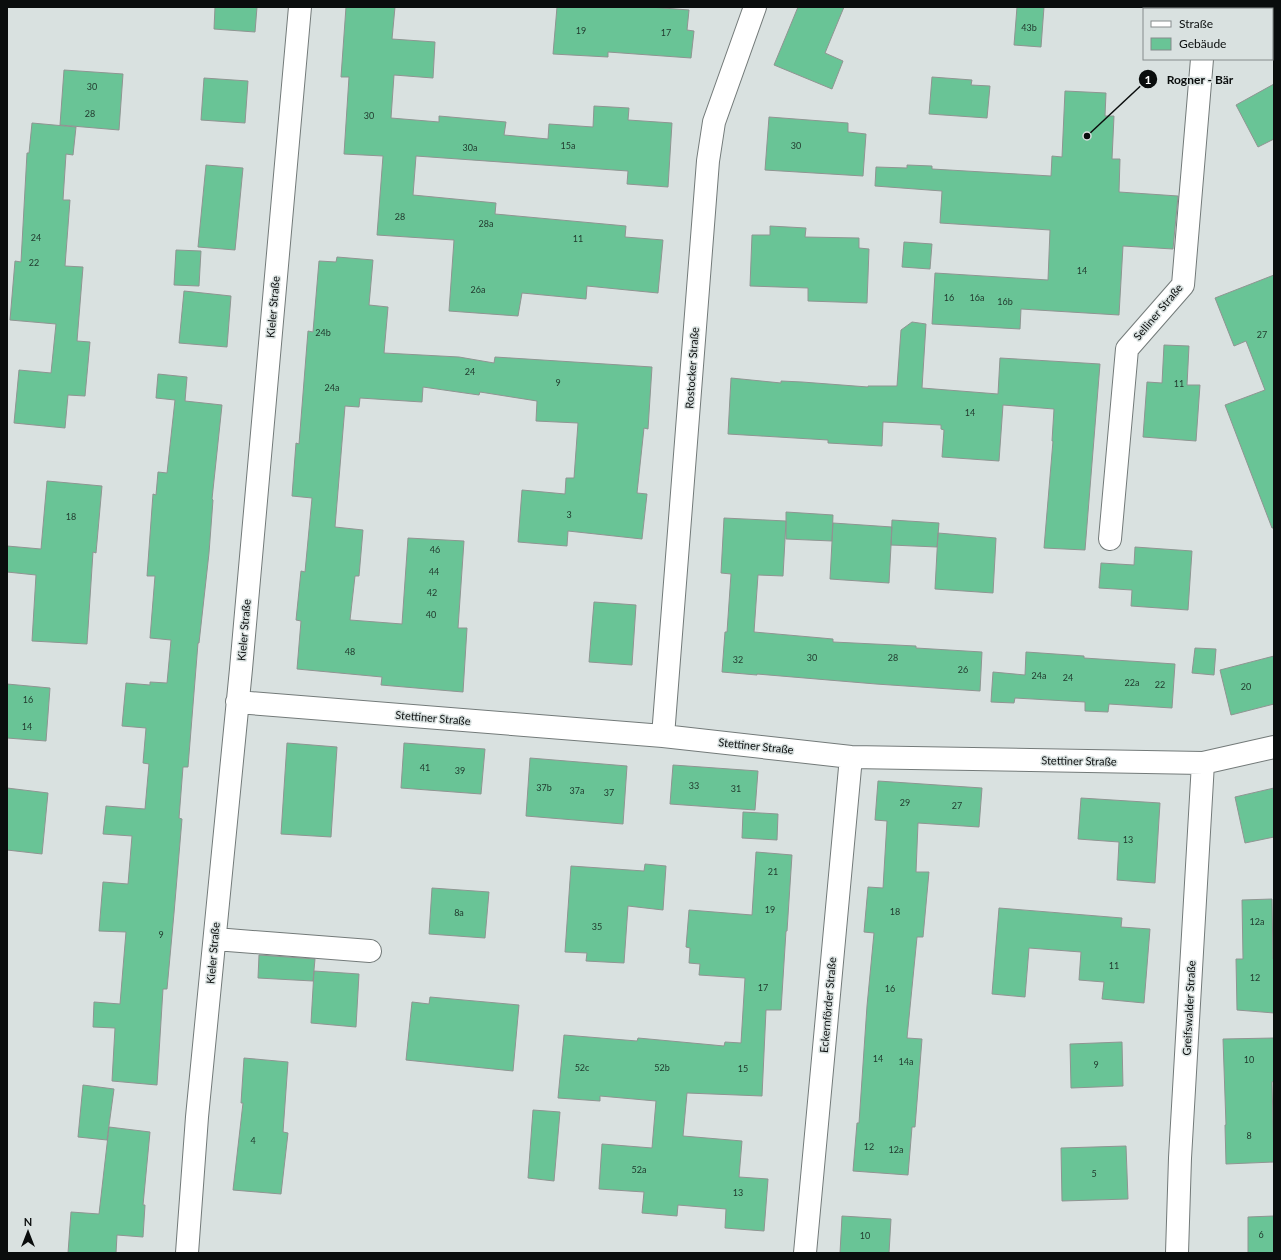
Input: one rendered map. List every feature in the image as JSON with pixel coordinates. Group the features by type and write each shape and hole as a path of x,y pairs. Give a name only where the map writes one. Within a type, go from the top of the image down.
{"street":[{"name":"Kieler Straße","path":"187,1253 214,939 300,7"},
{"name":"Rostocker Straße","path":"663,736 708,161 714,122 755,7"},
{"name":"Selliner Straße","path":"1110,539 1127,349 1184,285 1202,60"},
{"name":"Stettiner Straße","path":"237,702 663,736 851,757 1203,763 1274,747"},
{"name":"Eckernförder Straße","path":"805,1253 851,757"},
{"name":"Greifswalder Straße","path":"1177,1253 1180,1150 1203,763"},
{"path":"214,939 370,951"}],"building":[{"path":"215,7 257,7 255,32 214,29"},
{"path":"346,7 395,7 392,39 435,42 433,78 394,75 391,118 439,122 439,116 506,122 504,135 548,139 549,124 593,127 594,106 629,108 628,120 672,123 668,187 627,184 628,171 416,156 413,195 496,203 495,214 626,226 625,237 663,240 658,293 587,286 586,299 522,293 518,316 449,311 454,240 377,235 383,156 344,154 349,77 341,77"},
{"path":"557,7 650,7 689,10 687,30 694,31 691,58 608,52 608,57 553,54"},
{"path":"798,7 844,7 825,53 843,61 832,89 774,65"},
{"path":"1017,7 1044,7 1041,47 1014,45"},
{"path":"64,70 123,74 119,130 60,125"},
{"path":"932,77 972,80 971,85 990,86 987,118 929,114"},
{"path":"204,78 248,81 245,123 201,120"},
{"path":"1274,84 1274,139 1258,147 1236,105"},
{"path":"1065,91 1106,93 1105,116 1114,116 1112,159 1120,159 1119,192 1178,196 1173,249 1123,246 1119,315 1021,309 1020,329 932,324 935,273 1048,280 1050,230 940,223 942,191 875,186 876,167 907,168 907,165 932,166 932,169 1051,176 1052,156 1062,157"},
{"path":"769,117 848,123 848,132 866,134 863,176 765,170"},
{"path":"32,123 76,127 73,155 66,154 63,200 70,200 65,266 83,267 77,341 90,342 85,396 68,395 65,428 14,423 19,370 51,373 56,324 10,320 15,261 21,262 27,153 29,153"},
{"path":"206,165 243,168 235,250 198,247"},
{"path":"770,226 806,228 805,237 859,238 859,248 869,249 867,303 808,301 808,288 750,286 752,235 770,235"},
{"path":"904,242 932,244 930,269 902,267"},
{"path":"176,250 201,251 199,286 174,285"},
{"path":"337,257 373,260 369,305 388,307 384,353 459,357 494,363 495,357 652,367 648,429 644,428 637,493 647,494 642,539 568,531 567,546 518,542 522,490 565,494 566,478 574,478 578,423 536,421 537,401 480,392 479,395 423,387 422,402 360,398 359,407 345,406 335,527 363,530 359,576 355,576 350,620 402,624 408,538 464,541 458,628 467,628 463,692 381,685 382,677 297,669 301,621 296,620 301,571 305,572 312,498 292,496 296,443 299,444 308,331 313,332 319,261 336,262"},
{"path":"1274,275 1274,528 1272,528 1225,405 1265,390 1246,341 1234,346 1215,298"},
{"path":"184,291 231,296 227,347 179,343"},
{"path":"912,322 926,324 922,388 998,394 1000,358 1100,364 1085,550 1044,548 1053,441 1054,409 1003,405 999,461 942,457 944,430 941,429 941,425 883,422 882,446 828,443 828,440 728,434 731,378 781,383 781,381 868,387 897,386 901,330"},
{"path":"1164,345 1189,346 1187,385 1200,385 1196,441 1143,437 1147,382 1162,383"},
{"path":"158,374 187,377 185,401 222,405 212,499 209,553 198,643 188,767 183,767 179,818 182,819 167,989 163,989 157,1085 112,1081 115,1028 93,1027 94,1002 120,1004 126,932 99,931 103,882 128,884 132,836 103,834 106,806 145,809 149,764 143,763 146,728 122,726 126,683 150,685 150,682 167,683 171,640 150,638 155,576 147,576 153,494 156,495 158,472 167,473 175,400 156,398"},
{"path":"47,481 102,486 96,553 93,552 87,644 32,641 36,575 7,572 7,546 41,549"},
{"path":"786,512 833,515 832,541 786,539"},
{"path":"724,518 786,521 783,576 758,575 754,632 833,639 833,642 916,646 916,648 982,652 980,691 722,672 725,632 727,632 731,574 721,573"},
{"path":"892,520 939,523 937,547 891,545"},
{"path":"833,523 892,527 889,583 830,579"},
{"path":"938,533 996,538 993,593 935,589"},
{"path":"1135,547 1192,551 1188,610 1131,606 1132,590 1099,588 1101,563 1134,565"},
{"path":"594,602 636,605 632,665 589,662"},
{"path":"1195,648 1216,649 1214,675 1192,673"},
{"path":"1026,652 1084,656 1084,658 1175,664 1172,708 1109,704 1108,712 1085,711 1085,702 1015,698 1014,703 991,702 993,672 1025,675"},
{"path":"1274,656 1274,704 1231,715 1220,670"},
{"path":"7,684 50,688 46,741 7,738"},
{"path":"287,743 337,747 331,837 281,834"},
{"path":"404,743 485,749 481,794 401,788"},
{"path":"530,758 627,766 623,824 526,816"},
{"path":"673,765 758,771 755,810 670,804"},
{"path":"878,781 982,788 979,827 918,823 916,872 929,872 923,937 917,937 907,1038 922,1039 915,1127 912,1127 908,1175 853,1171 857,1123 859,1123 867,1006 874,933 864,932 868,887 883,888 887,821 875,820"},
{"path":"7,788 48,793 42,854 7,850"},
{"path":"1274,788 1274,837 1245,843 1235,797"},
{"path":"1081,798 1160,803 1155,883 1117,880 1119,842 1078,839"},
{"path":"743,812 778,814 777,840 742,838"},
{"path":"756,852 792,855 781,1010 766,1010 762,1096 687,1093 683,1136 742,1141 739,1177 768,1179 764,1231 725,1228 726,1209 678,1205 677,1216 642,1213 644,1192 599,1189 602,1144 652,1148 656,1101 600,1096 600,1101 558,1098 564,1035 637,1041 638,1038 724,1046 725,1042 741,1043 745,978 699,975 700,964 689,963 690,948 686,947 689,910 752,915"},
{"path":"645,864 666,866 663,910 628,906 624,963 586,961 587,953 565,952 571,866 644,871"},
{"path":"432,888 489,892 485,938 429,934"},
{"path":"1272,899 1274,1013 1237,1010 1236,959 1243,959 1242,900"},
{"path":"999,908 1122,918 1121,927 1150,929 1144,1003 1102,999 1104,982 1079,980 1081,952 1029,948 1025,997 992,994"},
{"path":"259,955 315,959 313,981 258,978"},
{"path":"314,971 359,974 356,1027 311,1023"},
{"path":"430,997 519,1005 513,1071 406,1060 412,1002 429,1004"},
{"path":"1274,1038 1274,1081 1272,1082 1274,1162 1226,1164 1223,1039"},
{"path":"1122,1042 1123,1086 1071,1088 1070,1044"},
{"path":"244,1058 288,1062 283,1132 288,1133 281,1194 233,1190 243,1103 241,1103"},
{"path":"83,1085 114,1089 107,1140 78,1137"},
{"path":"533,1110 560,1112 554,1181 528,1178"},
{"path":"109,1127 150,1132 143,1205 145,1205 143,1237 117,1235 116,1253 68,1253 71,1212 99,1214"},
{"path":"1126,1146 1128,1199 1062,1201 1061,1148"},
{"path":"842,1216 891,1219 889,1253 840,1253"},
{"path":"1274,1216 1274,1253 1248,1253 1248,1217"}],"place":[{"name":"Rogner - Bär","path":"1087,136"}]}
